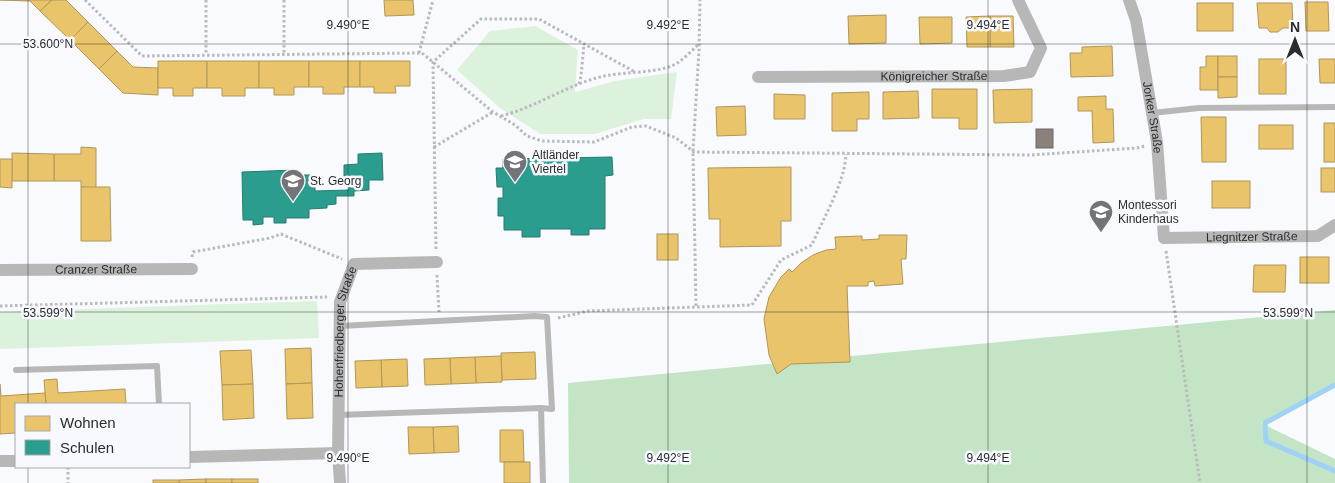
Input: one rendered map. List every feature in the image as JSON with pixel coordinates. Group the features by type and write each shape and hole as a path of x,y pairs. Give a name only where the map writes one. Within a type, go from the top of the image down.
{"street":[{"name":"Königreicher Straße","path":"758,77 1004,76 1030,72 1041,48 1018,0"},
{"name":"Jorker Straße","path":"1129,0 1136,20 1157,142 1164,238"},
{"name":"Liegnitzer Straße","path":"1164,238 1318,236 1335,226"},
{"name":"Hohenfriedberger Straße","path":"340,483 338,415 340,302 354,264 437,262"},
{"name":"Cranzer Straße","path":"0,270 192,268"},
{"path":"190,457 338,453"},
{"path":"0,461 15,461"}],"lane":[{"path":"1152,114 1198,108 1335,107"},
{"path":"338,415 552,409 547,317 535,316 340,326"},
{"path":"16,370 157,366 159,403"},
{"path":"541,408 543,483"}],"path":[{"path":"85,0 142,56 422,53 493,112 515,125 527,136 542,142 594,142 632,127 646,126 676,138 694,152 1030,155 1137,148 1157,142"},
{"path":"206,0 206,56"},
{"path":"284,0 284,55"},
{"path":"419,53 433,0"},
{"path":"696,306 693,151 700,0"},
{"path":"440,321 433,147 433,62 481,19 539,19 635,72"},
{"path":"501,116 518,112 579,84 604,76 670,67 684,58 699,43"},
{"path":"579,84 584,44"},
{"path":"433,147 493,112"},
{"path":"547,317 560,318 588,311 752,305 781,260 812,246 822,220 840,184 846,164 846,154"},
{"path":"192,268 193,252 281,234 354,264"},
{"path":"1164,238 1200,483"},
{"path":"0,306 342,297"},
{"path":"68,468 68,483"}],"green space":[{"path":"535,26 578,50 575,92 615,81 677,72 671,119 644,119 595,134 540,134 500,108 457,70 490,31"},
{"path":"317,301 319,338 0,349 0,312"},
{"path":"1335,310 1335,384 1261,423 1335,459 1335,483 569,483 568,383"}],"building: Wohnen":[{"path":"0,0 52,0 40,11 30,1"},
{"path":"52,0 66,0 88,22 70,40 40,11"},
{"path":"384,0 413,0 414,15 385,16"},
{"path":"1305,2 1328,2 1329,31 1306,31"},
{"path":"1197,3 1233,3 1233,31 1197,31"},
{"path":"1257,3 1292,3 1293,28 1283,28 1278,32 1270,32 1267,28 1259,28"},
{"path":"886,15 886,43 849,44 848,16"},
{"path":"990,16 1013,16 1014,47 990,47"},
{"path":"990,16 990,47 967,47 966,17"},
{"path":"919,17 952,17 952,43 920,44"},
{"path":"88,22 117,51 99,69 70,40"},
{"path":"1112,46 1113,76 1071,77 1070,53 1082,53 1082,47"},
{"path":"117,51 133,67 158,68 158,95 123,93 99,69"},
{"path":"1206,56 1218,56 1218,90 1200,90 1200,67 1206,67"},
{"path":"1218,56 1237,56 1237,77 1218,77"},
{"path":"1259,59 1286,59 1286,94 1259,94"},
{"path":"1319,59 1335,59 1335,83 1320,83"},
{"path":"158,61 207,61 207,88 193,88 193,96 173,96 173,88 158,88"},
{"path":"207,61 259,61 259,88 245,88 245,96 222,96 222,88 207,88"},
{"path":"259,61 309,61 309,87 294,87 294,95 274,95 274,88 259,88"},
{"path":"309,61 360,61 360,87 344,87 344,94 323,94 323,87 309,87"},
{"path":"360,61 410,61 410,86 395,86 396,93 374,93 374,87 360,87"},
{"path":"1218,77 1237,77 1237,97 1218,98"},
{"path":"932,89 977,89 977,129 959,129 959,118 932,118"},
{"path":"1032,89 1032,122 994,123 993,90"},
{"path":"918,91 919,118 883,119 883,92"},
{"path":"869,92 869,119 857,119 857,131 832,131 832,93"},
{"path":"774,94 805,95 805,119 774,119"},
{"path":"1106,96 1106,109 1113,109 1114,142 1093,143 1092,111 1078,111 1078,97"},
{"path":"745,106 746,135 717,136 716,107"},
{"path":"1201,117 1226,117 1226,162 1202,162"},
{"path":"1324,123 1335,123 1335,162 1324,162"},
{"path":"1259,125 1293,125 1293,149 1259,149"},
{"path":"81,147 96,148 96,188 81,187 81,181 54,181 54,154 81,154"},
{"path":"12,153 54,154 54,181 12,181"},
{"path":"0,159 12,159 12,188 0,187"},
{"path":"791,167 791,221 781,221 781,246 720,247 720,219 709,219 708,168"},
{"path":"1321,168 1335,168 1335,192 1321,192"},
{"path":"1212,181 1250,181 1250,208 1212,208"},
{"path":"81,187 110,187 111,241 81,241"},
{"path":"657,234 678,234 678,260 657,260"},
{"path":"879,235 907,235 906,259 901,259 903,284 875,286 874,281 868,282 868,286 847,286 850,362 791,364 777,374 769,355 764,319 769,297 781,277 789,269 792,272 813,255 826,250 836,249 835,237 862,236 862,240 879,239"},
{"path":"1300,257 1329,257 1329,283 1300,283"},
{"path":"1254,265 1286,265 1285,292 1253,292"},
{"path":"311,348 312,383 286,384 285,349"},
{"path":"251,350 253,384 222,385 220,351"},
{"path":"535,352 536,379 502,380 501,353"},
{"path":"501,356 502,382 476,383 475,357"},
{"path":"475,357 476,383 451,384 450,358"},
{"path":"450,358 451,384 425,385 424,359"},
{"path":"407,359 408,386 382,387 381,360"},
{"path":"381,360 382,387 356,388 355,361"},
{"path":"57,379 58,393 125,389 126,403 46,403 44,380"},
{"path":"312,383 313,418 287,419 286,384"},
{"path":"0,384 1,396 45,393 46,403 15,403 15,433 0,434"},
{"path":"253,384 254,418 223,420 222,385"},
{"path":"458,426 459,452 434,453 433,427"},
{"path":"408,427 433,427 434,453 409,454"},
{"path":"500,430 523,430 524,462 500,462"},
{"path":"504,462 530,462 530,483 504,483"},
{"path":"206,479 206,483 179,483 179,480"},
{"path":"206,479 232,479 232,483 206,483"},
{"path":"232,479 258,479 258,483 232,483"},
{"path":"153,480 179,480 179,483 153,483"}],"building: Schulen":[{"path":"382,153 383,180 369,180 369,190 354,191 354,196 336,196 336,204 327,205 327,208 309,209 309,218 286,218 286,223 274,223 274,217 263,217 263,224 253,225 253,220 243,220 242,172 295,170 295,175 315,175 315,191 349,190 348,181 344,181 344,165 358,164 358,154"},
{"path":"612,157 613,175 605,176 605,229 589,229 589,235 571,235 571,229 540,229 540,237 522,237 522,230 504,230 504,216 498,216 498,198 503,198 503,187 497,187 496,168 503,168 503,159"}],"building: Industrie":[{"path":"1036,129 1053,129 1053,148 1036,148"}],"waterway":[{"path":"1335,385 1265,423 1266,441 1335,471"}],"place":[{"name":"Altländer Viertel","path":"515,183"},
{"name":"St. Georg","path":"293,202"},
{"name":"Montessori Kinderhaus","path":"1101,233"}]}
